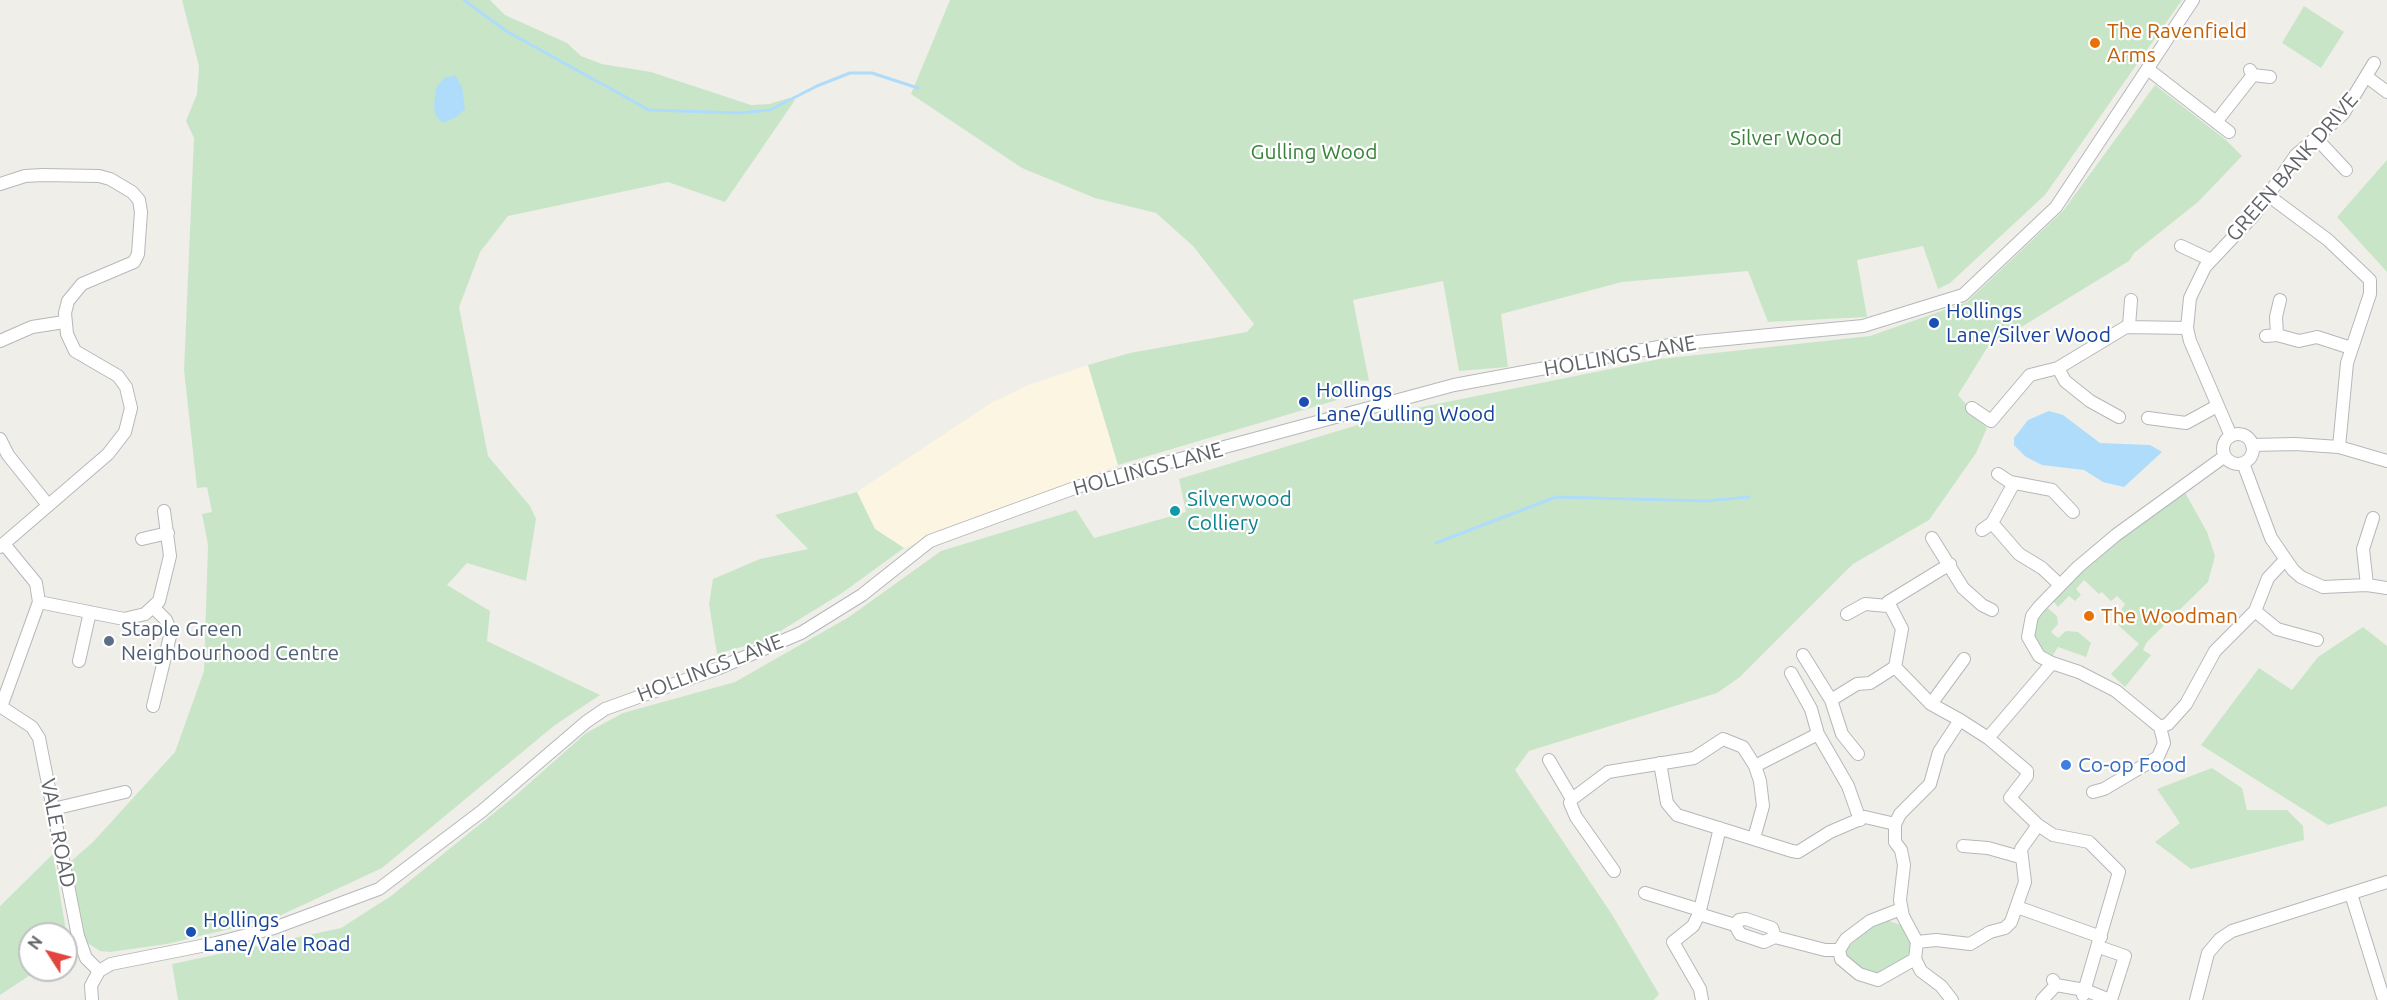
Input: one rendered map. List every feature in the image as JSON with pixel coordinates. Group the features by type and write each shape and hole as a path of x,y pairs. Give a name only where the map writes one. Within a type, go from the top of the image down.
{"street":[{"name":"HOLLINGS LANE","path":"99,972 111,964 216,943 274,928 379,889 482,811 605,709 719,668 801,633 862,595 930,541 1080,486 1454,385 1675,344 1863,326 1963,295 2056,207 2149,70 2193,0"},
{"name":"GREEN BANK DRIVE","path":"2231,436 2195,357 2187,328 2190,298 2211,260 2269,196 2296,155 2343,114 2374,63"},
{"path":"2149,70 2229,132"},
{"path":"2216,122 2251,72 2270,77"},
{"path":"2367,77 2387,92"},
{"path":"2316,138 2346,170"},
{"path":"0,184 34,175 99,176 123,185 139,200 141,212 138,254 134,262 82,284 68,301 64,322 75,351 118,376 126,387 131,408 125,432 118,444 2,545 36,583 39,602 0,706"},
{"path":"2269,196 2328,240 2370,280 2370,294 2351,348 2346,371 2344,410 2338,447"},
{"path":"2181,246 2211,260"},
{"path":"2129,326 2131,300"},
{"path":"2280,300 2272,335 2295,341 2317,337 2351,348"},
{"path":"0,340 32,327 64,322"},
{"path":"1972,408 1991,421 2027,378 2035,373 2058,368 2129,326 2187,328"},
{"path":"2018,368 2027,378"},
{"path":"2058,368 2065,381 2090,402 2119,417"},
{"path":"2148,418 2186,423 2217,406"},
{"path":"2252,445 2251,456 2243,463 2233,463 2225,456 2223,445 2231,436 2242,435 2252,445 2295,444 2338,447 2387,461"},
{"path":"0,439 8,455 48,505"},
{"path":"2093,792 2104,789 2158,757 2164,743 2160,727 2116,691 2079,672 2039,656 2032,647 2028,627 2032,616 2060,585 2116,535 2225,456"},
{"path":"2243,463 2271,538 2284,561 2301,577 2323,586 2367,585 2387,588"},
{"path":"1998,474 2014,483 2036,485 2052,490 2073,512"},
{"path":"2014,483 1987,527 2019,554 2042,568 2060,585"},
{"path":"39,602 124,619 146,614 154,608 162,592 170,556 164,512"},
{"path":"2367,585 2363,555 2373,518"},
{"path":"142,539 168,533"},
{"path":"1932,538 1963,588 1982,605 1992,610"},
{"path":"2160,727 2168,724 2186,704 2214,651 2255,612 2268,578 2284,561"},
{"path":"1831,700 1857,684 1870,683 1895,667 1902,629 1888,606 1890,598 1950,564"},
{"path":"1847,614 1865,603 1888,606"},
{"path":"153,706 171,632 166,620 154,608"},
{"path":"79,661 90,612"},
{"path":"2255,612 2277,629 2317,640"},
{"path":"1803,655 1831,700 1842,734 1858,754"},
{"path":"1930,704 1964,659"},
{"path":"1988,738 2052,663"},
{"path":"1895,667 1930,704 1988,738 2027,771 2027,776 2010,798 2038,825 2053,835 2089,842 2119,872 2084,993"},
{"path":"1791,673 1811,709 1818,734 1848,786 1860,820"},
{"name":"VALE ROAD","path":"0,706 32,727 39,738 81,946 86,958 99,972"},
{"path":"1952,1000 1941,986 1921,971 1915,959 1917,942 1901,909 1900,890 1904,865 1901,850 1895,842 1895,824 1900,814 1930,784 1940,752 1960,720"},
{"path":"1755,766 1818,734"},
{"path":"1614,871 1576,817 1570,803 1572,799 1608,772 1694,758 1723,739 1740,743 1755,766 1763,806 1754,838"},
{"path":"1549,760 1572,799"},
{"path":"1660,763 1667,803 1677,815 1798,852 1830,832 1868,817 1895,824"},
{"path":"53,809 125,792"},
{"path":"1917,942 1936,940 1970,944 1990,932 2005,928 2017,907 2025,882 2020,856 2025,842 2038,825"},
{"path":"1702,1000 1700,989 1672,942 1693,926 1699,912 1720,828"},
{"path":"1963,846 1988,848 2020,856"},
{"path":"2196,1000 2208,953 2220,939 2232,931 2387,882"},
{"path":"1645,893 1736,925 1743,918 1746,919 1772,928 1775,937 1824,950 1839,950"},
{"path":"2352,894 2384,1000"},
{"path":"2017,907 2100,942 2125,956 2110,1000 2054,983 2042,1000"},
{"path":"1901,909 1870,921 1846,939 1839,950 1841,959 1869,979 1886,977 1915,959"},
{"path":"92,1000 91,986 99,972"}],"shaded area":[{"path":"1088,365 1118,465 904,548 875,529 857,492 991,403 1028,385"}],"green space":[{"path":"182,0 490,0 505,15 567,43 581,56 602,64 651,72 751,105 769,104 789,98 795,100 725,202 668,182 508,216 480,252 459,307 488,456 530,506 536,519 526,581 467,563 447,585 490,611 487,641 600,695 555,725 382,868 275,918 167,944 110,952 100,951 86,942 69,863 93,842 175,752 204,671 208,545 202,514 212,512 207,487 197,488 184,370 194,138 186,121 197,94 199,66"},
{"path":"950,0 2182,0 2045,195 1950,283 1938,289 1923,246 1857,260 1867,317 1768,322 1748,271 1622,282 1501,314 1508,367 1459,371 1443,281 1353,300 1369,381 1353,380 1338,389 1337,400 1118,465 1088,365 1130,353 1247,332 1254,324 1193,246 1156,213 1095,198 1022,168 911,94"},
{"path":"2304,6 2344,32 2321,68 2282,43"},
{"path":"2155,85 2226,140 2242,156 2198,202 2134,253 2129,261 1987,348 1958,395 1987,428 1976,453 1929,520 1853,564 1740,677 1717,693 1529,751 1515,770 1611,913 1659,994 1654,1000 178,1000 172,964 341,928 391,896 515,796 586,733 623,713 735,682 849,617 941,551 1076,510 1094,538 1186,512 1179,479 1407,410 1660,359 1870,336 1967,302 2063,211"},
{"path":"2387,160 2387,272 2337,217"},
{"path":"2182,487 2207,532 2215,556 2208,582 2147,642 2143,650 2151,655 2125,687 2111,674 2139,644 2118,625 2126,615 2121,610 2125,604 2117,596 2111,601 2102,592 2099,594 2084,580 2076,589 2081,595 2075,601 2069,596 2058,607 2049,596"},
{"path":"857,492 875,529 904,548 842,593 766,640 717,654 709,604 713,579 760,559 808,549 775,515"},
{"path":"2044,605 2057,616 2058,624 2051,632 2058,638 2066,631 2078,632 2091,643 2086,657 2058,647 2053,655 2043,650 2033,635 2039,607"},
{"path":"2363,627 2387,646 2387,806 2328,825 2201,745 2259,668 2292,690 2318,657"},
{"path":"2212,768 2242,788 2247,810 2287,810 2303,826 2304,840 2191,869 2155,842 2180,823 2157,789"},
{"path":"53,854 65,922 18,922 20,982 0,995 0,906"},
{"path":"1886,920 1901,925 1911,941 1911,950 1885,974 1868,974 1846,956 1846,949 1872,926"}],"water":[{"path":"455,75 462,87 465,109 458,116 443,123 436,116 434,107 436,88 444,78"},
{"path":"2049,411 2063,415 2100,443 2150,445 2162,452 2124,487 2103,482 2084,470 2042,465 2026,457 2014,445 2014,438 2028,420"}],"waterway":[{"path":"464,0 506,31 649,110 739,113 770,110 817,86 850,73 872,73 918,88"},
{"path":"1436,543 1556,497 1706,501 1749,497"}],"place":[{"name":"The Ravenfield Arms","path":"2095,43"},
{"name":"Hollings Lane/Silver Wood","path":"1934,323"},
{"name":"Hollings Lane/Gulling Wood","path":"1304,402"},
{"name":"Silverwood Colliery","path":"1175,511"},
{"name":"The Woodman","path":"2089,616"},
{"name":"Staple Green Neighbourhood Centre","path":"109,641"},
{"name":"Co-op Food","path":"2066,765"},
{"name":"Hollings Lane/Vale Road","path":"191,932"}],"park label":[{"name":"Silver Wood","path":"1786,138"},
{"name":"Gulling Wood","path":"1314,152"}]}
